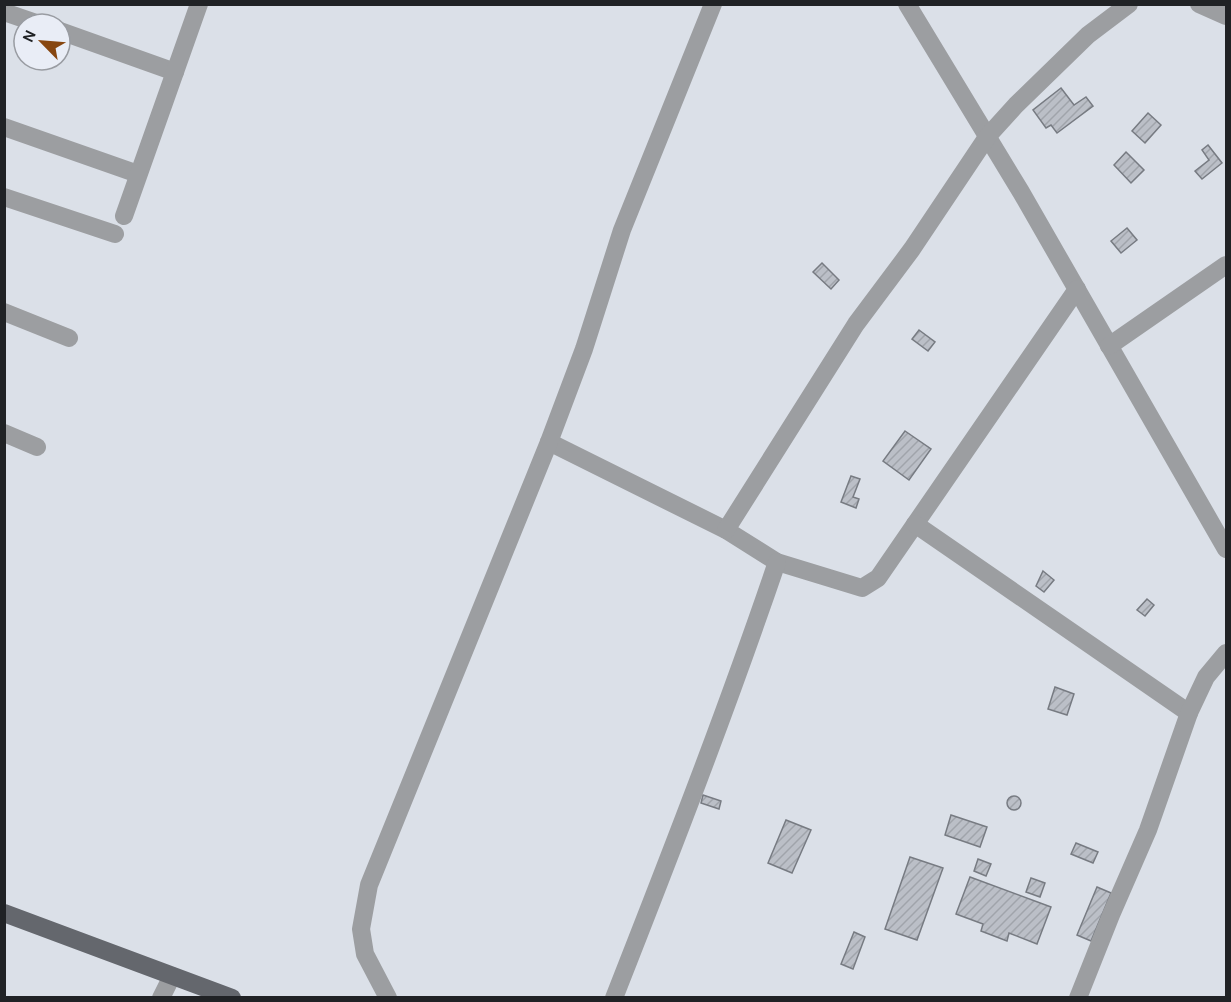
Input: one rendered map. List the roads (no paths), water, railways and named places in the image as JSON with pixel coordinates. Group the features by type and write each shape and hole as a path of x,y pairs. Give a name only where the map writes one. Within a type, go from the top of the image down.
{"main road":[{"path":"4,912 232,998"}],"street":[{"path":"124,216 199,4"},
{"path":"388,998 365,954 361,929 369,885 549,442 584,349 622,230 713,4"},
{"path":"726,530 856,324 912,249 987,137 1016,105 1088,35 1129,4"},
{"path":"1203,5 1227,16"},
{"path":"917,9 987,137 1227,549"},
{"path":"72,35 175,72"},
{"path":"4,127 138,174"},
{"path":"4,197 116,234"},
{"path":"1109,346 1227,265"},
{"path":"549,442 726,530 777,562 862,588 878,578 1077,289"},
{"path":"4,312 69,338"},
{"path":"4,433 37,447"},
{"path":"915,524 1189,713"},
{"path":"614,998 683,815 715,738 777,562"},
{"path":"1078,998 1148,830 1189,713 1206,678 1227,653"},
{"path":"161,998 172,976"}]}
